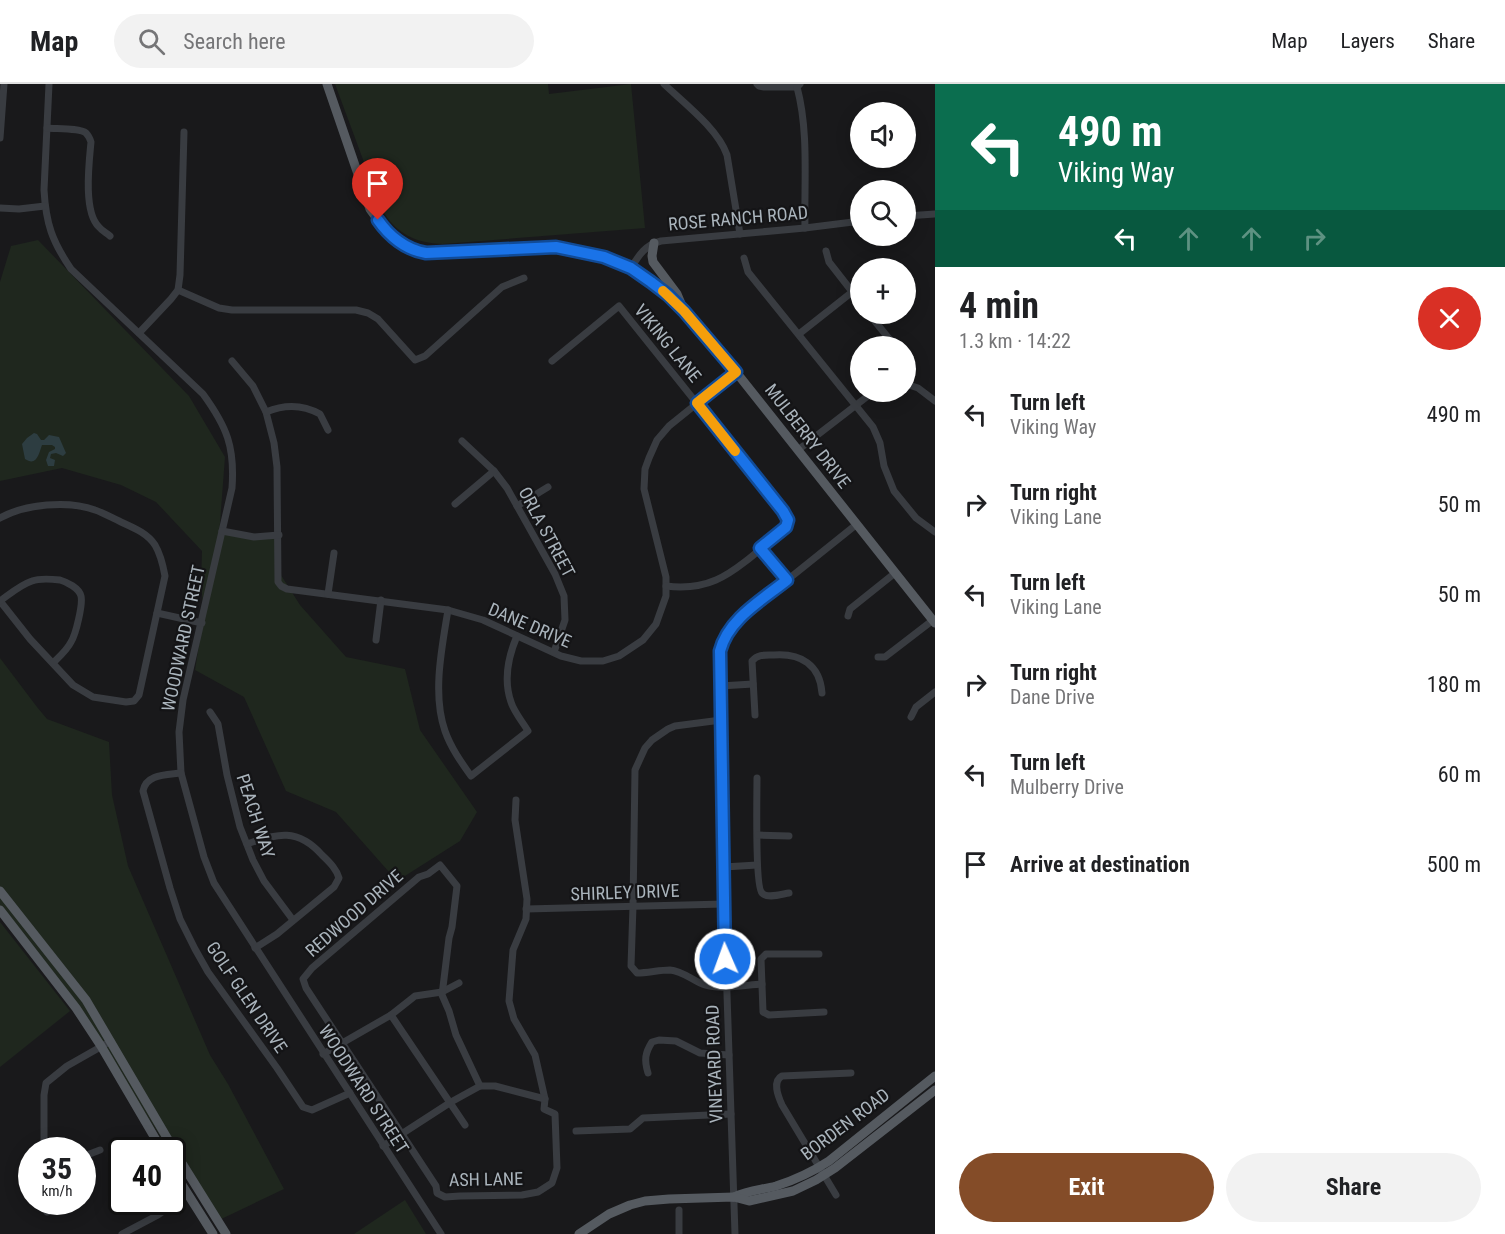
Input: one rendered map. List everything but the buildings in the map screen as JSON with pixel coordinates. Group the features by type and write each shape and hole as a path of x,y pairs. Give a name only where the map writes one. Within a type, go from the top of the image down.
{"main road":[{"name":"MULBERRY DRIVE","path":"327,84 370,209 386,231 411,248 426,253 556,247 604,257 631,268 660,288 684,311 736,372 934,621"},
{"path":"654,243 652,256 654,262 677,294 684,311"},
{"path":"0,891 86,1000 226,1234"},
{"path":"0,910 76,1008 154,1137"},
{"name":"BORDEN ROAD","path":"821,1172 829,1161 935,1077"},
{"name":"BORDEN ROAD","path":"579,1234 609,1214 638,1203 661,1199 734,1197 746,1191 775,1186 821,1172 844,1161 935,1090"},
{"path":"186,1191 213,1234"}],"street":[{"path":"0,138 4,84"},
{"name":"WOODWARD STREET","path":"49,84 44,190 49,229 71,269 203,394 218,414 232,455 232,488 183,700 179,732 181,773 204,857 214,883 441,1234"},
{"path":"664,84 702,120 724,147 740,234"},
{"path":"757,84 764,87 798,85 806,154 805,228"},
{"path":"47,128 80,130 89,136 91,142 88,191 90,210 97,226 110,236"},
{"path":"139,333 178,290 184,132"},
{"path":"0,208 19,209 45,206"},
{"path":"916,215 935,214"},
{"name":"ROSE RANCH ROAD","path":"631,268 642,251 661,241 850,222"},
{"path":"826,251 829,262 850,289"},
{"path":"744,258 748,272 873,427 894,491 916,518 935,532"},
{"path":"178,290 219,308 232,310 356,310 378,319 416,360 425,356 502,286 524,278"},
{"path":"800,334 850,294"},
{"name":"VIKING LANE","path":"552,361 619,306 787,516 786,527 731,572 715,581 692,587 666,586"},
{"path":"877,324 888,336"},
{"path":"222,531 254,537 279,536 275,451 266,412 252,386 232,361"},
{"name":"DANE DRIVE","path":"279,536 278,582 287,589 448,610 483,620 554,652 581,661 603,661 619,656 643,640 656,624 666,596 666,577 644,489 645,469 657,440 669,426 736,372"},
{"path":"916,387 935,401"},
{"path":"798,450 859,402"},
{"path":"266,412 278,407 303,406 320,414 328,430"},
{"name":"ORLA STREET","path":"462,441 494,471 507,488 555,574 564,596 565,620 554,652"},
{"path":"455,504 494,471"},
{"path":"517,506 548,487"},
{"path":"0,518 25,509 43,506 76,506 94,509 141,531 150,539 161,557 165,576 139,695 134,701 93,697 79,690 73,685 30,639 0,601 17,588 39,579 65,581 82,597 72,641 53,663"},
{"name":"VINEYARD ROAD","path":"735,1234 726,986 720,651 727,632 746,613 857,524"},
{"path":"760,548 787,580"},
{"path":"328,594 334,553"},
{"path":"848,616 850,609 895,573"},
{"path":"376,640 381,600"},
{"path":"448,610 441,654 440,713 456,755 471,776 528,731 511,701 507,679 507,664 517,636"},
{"path":"158,613 202,623"},
{"path":"878,657 885,657 934,621"},
{"path":"754,716 752,661 759,656 786,654 803,659 816,671 822,693"},
{"path":"720,686 753,684"},
{"path":"911,717 916,707 935,692"},
{"name":"PEACH WAY","path":"210,712 218,724 227,775 240,827 253,860 264,881 293,920"},
{"path":"721,720 668,729 645,748 635,770 631,966 637,973 670,970 680,972 711,987 762,984"},
{"name":"GOLF GLEN DRIVE","path":"181,773 153,777 147,781 143,792 180,920 195,949 208,972 303,1107 312,1110 350,1093"},
{"path":"757,778 759,889 766,896 789,893"},
{"path":"383,1146 480,1086 495,1086 545,1099 535,1055 514,1019 509,1001 513,950 526,919 527,899 515,820 516,800"},
{"path":"247,844 265,837 286,834 298,837 314,846 337,871 339,878 334,887 277,934 255,948"},
{"path":"758,835 789,836"},
{"name":"REDWOOD DRIVE","path":"303,979 312,968 419,877 428,874 440,865 457,886 442,992"},
{"path":"724,867 757,865"},
{"name":"SHIRLEY DRIVE","path":"526,909 724,904"},
{"path":"819,954 766,954 761,959 763,1012 769,1015 824,1012"},
{"name":"ASH LANE","path":"303,979 306,988 341,1043 436,1186 437,1192 445,1197 522,1195 538,1192 552,1183 557,1168 555,1114 544,1109 545,1099"},
{"path":"324,1054 391,1015 415,996 442,992 459,983"},
{"path":"442,992 456,1035 480,1086"},
{"path":"391,1015 465,1125"},
{"path":"44,1137 46,1083 67,1066 111,1041"},
{"path":"648,1073 644,1062 646,1051 652,1041 676,1041 700,1053 729,1055"},
{"path":"836,1195 782,1104 777,1094 776,1080 782,1076 851,1073"},
{"path":"576,1131 630,1130 644,1118 731,1114"},
{"path":"96,1152 100,1150"},
{"path":"122,1234 158,1215 188,1194"},
{"path":"679,1210 679,1234"}],"shaded area":[{"path":"335,84 548,84 549,94 631,84 645,228 443,244 415,239 400,231 381,208"},
{"path":"38,240 189,396 225,457 218,549 222,531 278,536 279,572 300,605 346,657 405,669 420,730 477,812 460,841 397,881 336,812 286,791 244,697 195,670 204,613 201,585 202,551 156,502 121,485 62,468 0,481 0,282 11,246"},
{"path":"34,433 41,440 49,435 59,437 66,453 63,456 56,453 51,454 50,458 55,460 54,466 48,466 46,460 49,452 55,449 52,445 42,445 35,460 25,459 22,444"},
{"path":"0,658 47,719 109,742 112,795 128,866 210,1055 284,1189 215,1222 186,1173 186,1137 161,1137 77,1007 0,913"},
{"path":"0,922 70,1011 0,1067"},
{"path":"405,1200 426,1234 354,1234"}],"slow traffic":[{"path":"663,291 684,311 736,372 697,403 735,451"}],"route":[{"path":"378,220 393,237 420,252 556,247 604,257 631,268 668,295 736,372 697,403 787,516 786,527 760,548 787,580 730,627 720,651 725,959"}]}
